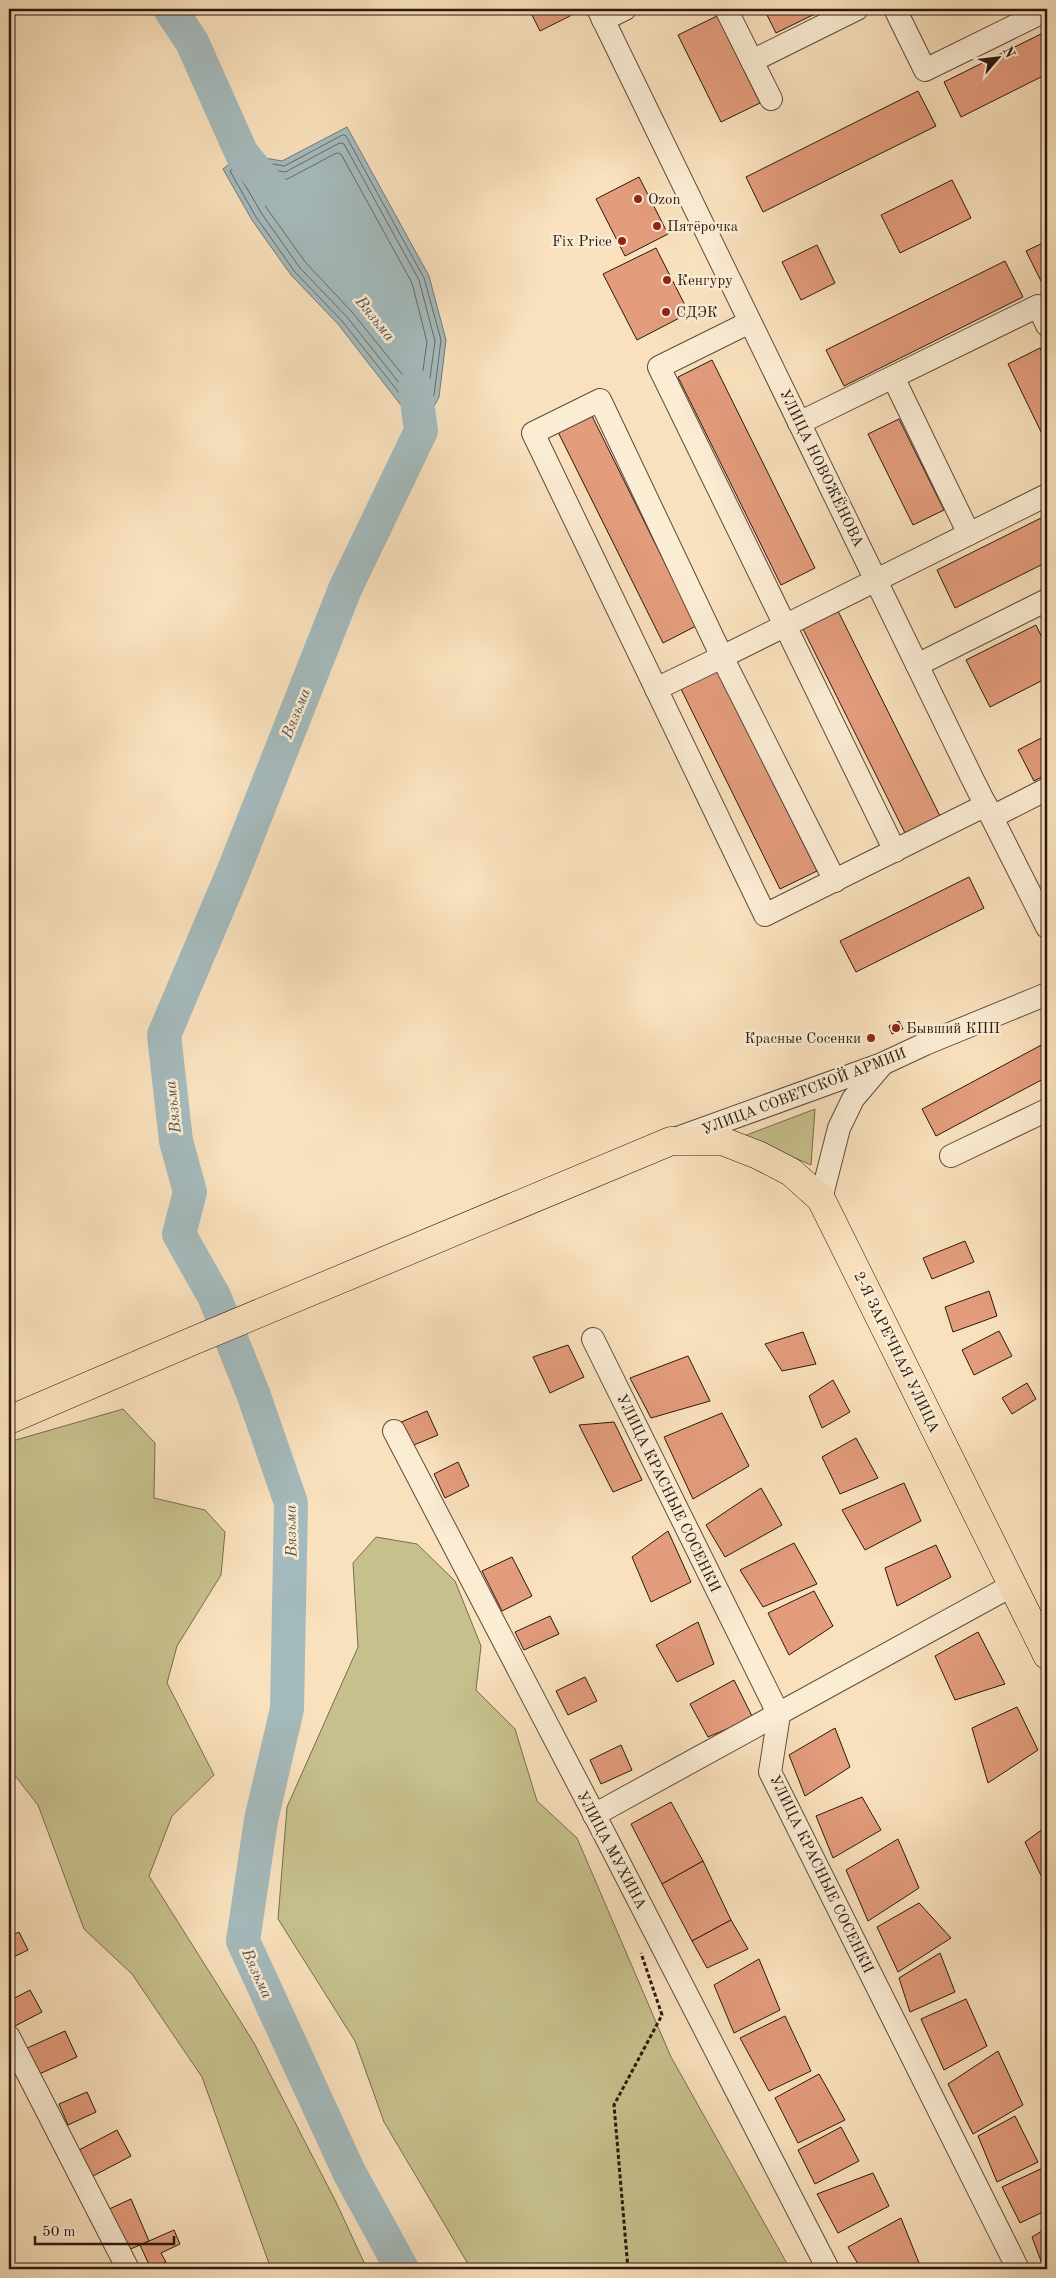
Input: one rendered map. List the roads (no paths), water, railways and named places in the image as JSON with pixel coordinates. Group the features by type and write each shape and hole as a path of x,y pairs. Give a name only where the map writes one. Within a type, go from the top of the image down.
{"main road":[{"name":"2-Я ЗАРЕЧНАЯ УЛИЦА","path":"671,1141 722,1141 758,1154 791,1172 821,1199 1047,1655"},
{"path":"9,1420 256,1314 671,1141"}],"street":[{"path":"601,14 625,9"},
{"path":"726,9 771,98"},
{"path":"752,61 858,9"},
{"path":"895,9 925,70 1047,10"},
{"name":"УЛИЦА НОВОЖЁНОВА","path":"601,14 989,811 1040,893 1047,927"},
{"path":"799,423 892,377 1044,310"},
{"path":"750,322 659,367 894,851"},
{"path":"892,377 969,534"},
{"path":"835,881 722,657 600,400 533,433 765,915 835,881 894,851 989,811 1047,790"},
{"path":"656,689 1047,495"},
{"path":"917,664 1047,600"},
{"name":"УЛИЦА СОВЕТСКОЙ АРМИИ","path":"671,1141 882,1064 1047,994"},
{"path":"821,1199 839,1128 853,1099 882,1064"},
{"path":"951,1156 1047,1110"},
{"name":"УЛИЦА КРАСНЫЕ СОСЕНКИ","path":"592,1339 779,1715 770,1772 1018,2269"},
{"name":"УЛИЦА МУХИНА","path":"394,1431 828,2269"},
{"path":"594,1815 779,1715 1012,1585"},
{"path":"9,2037 128,2269"}],"water":[{"path":"347,127 429,276 446,340 439,397 421,431 338,324 291,275 252,220 223,169 242,154 282,161"}],"waterway":[{"name":"Вязьма","path":"170,9 192,42 242,154 272,190"},
{"name":"Вязьма","path":"402,2269 349,2172 243,1941 261,1820 287,1709 291,1503 254,1396 214,1296 179,1234 190,1192 176,1141 164,1035 234,870 345,589 421,431 415,386"}],"place":[{"name":"Ozon","path":"638,199"},
{"name":"Пятёрочка","path":"657,226"},
{"name":"Fix Price","path":"622,241"},
{"name":"Кенгуру","path":"667,280"},
{"name":"СДЭК","path":"666,312"},
{"name":"Бывший КПП","path":"896,1028"},
{"name":"Красные Сосенки","path":"871,1038"}]}
